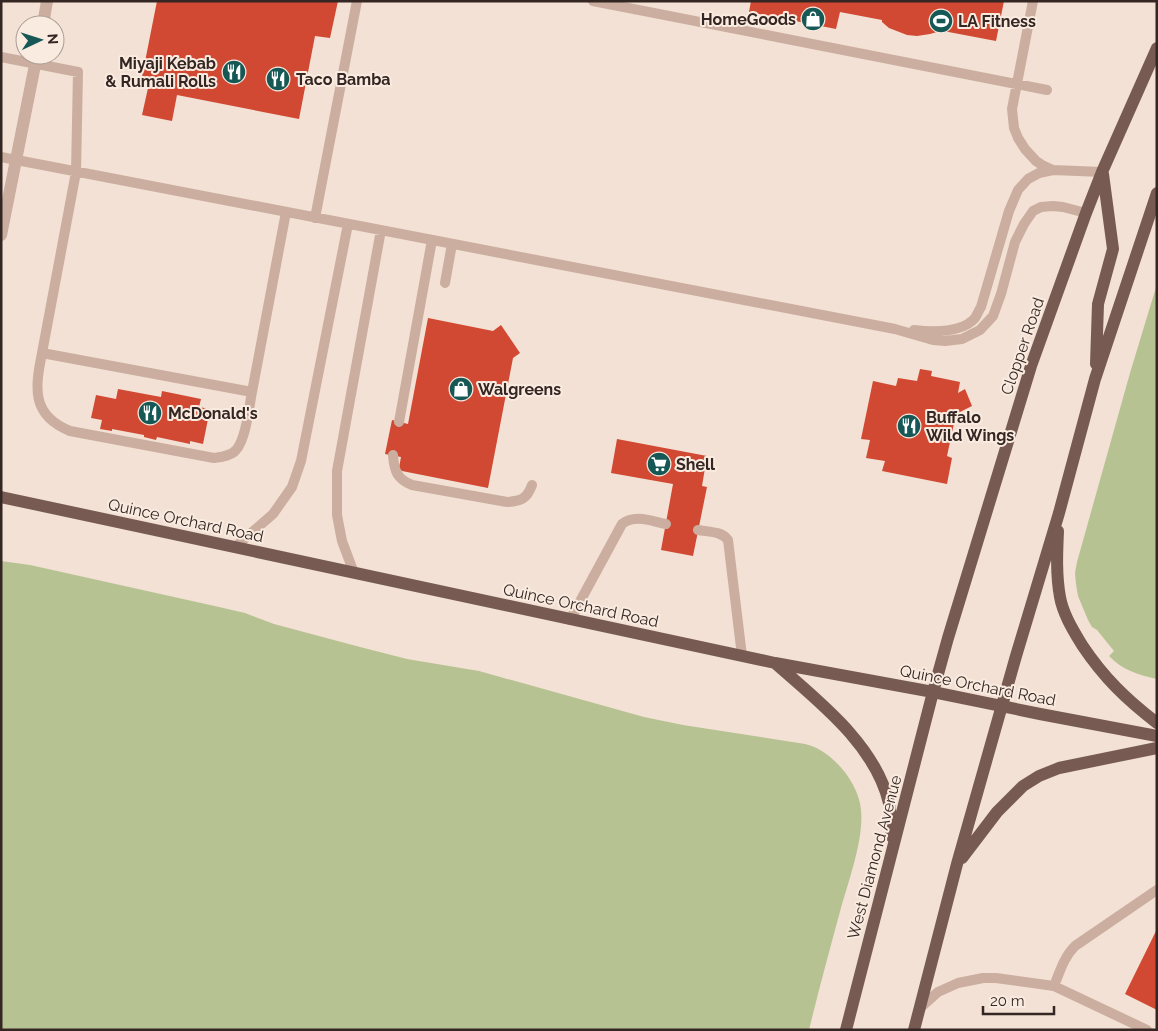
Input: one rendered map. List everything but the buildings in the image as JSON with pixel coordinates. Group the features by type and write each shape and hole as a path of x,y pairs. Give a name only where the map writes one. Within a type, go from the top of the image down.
{"main road":[{"name":"Clopper Road","path":"933,692 1031,366 1086,212 1157,48"},
{"path":"1095,379 1098,304 1113,249 1102,172"},
{"path":"914,1030 957,864 1059,513 1095,379 1157,193"},
{"name":"Quince Orchard Road","path":"1,497 742,656 1157,736"},
{"path":"1059,513 1057,571 1060,598 1066,616 1075,634 1104,675 1134,706 1157,723"},
{"path":"776,663 827,709 853,737 876,769 888,802 891,818 892,837 889,862"},
{"name":"West Diamond Avenue","path":"846,1030 933,692"},
{"path":"957,864 997,812 1023,786 1039,776 1059,768 1157,748"}],"street":[{"path":"44,15 47,1"},
{"path":"1,235 35,65"}],"lane":[{"path":"315,218 357,1"},
{"path":"593,1 1048,90"},
{"path":"1033,1 1012,109 1014,128 1022,143 1036,160 1053,170"},
{"path":"1,57 15,58"},
{"path":"54,65 78,72 76,172 37,382 38,402 43,412 56,424 70,431 214,458 226,456 237,450 245,430 286,212"},
{"path":"1,157 895,329 933,340 946,341 962,339 980,330 993,316 1015,242 1033,211 1040,207 1053,206 1086,212"},
{"path":"895,329 940,331 965,325 975,318 981,307 1008,211 1018,190 1028,179 1039,173 1053,170 1102,172"},
{"path":"235,548 273,514 292,487 301,460 348,224"},
{"path":"354,573 342,542 337,515 337,471 381,230"},
{"path":"399,422 432,240"},
{"path":"445,283 452,244"},
{"path":"42,353 252,392"},
{"path":"393,455 393,466 397,475 402,481 412,485 507,502 523,499 529,493 532,485"},
{"path":"570,620 622,524 629,519 637,518 666,524"},
{"path":"698,530 721,534 728,540 742,656"},
{"path":"1054,986 1064,962 1075,946 1157,890"},
{"path":"920,1008 938,992 958,983 983,978 996,978 1054,986 1147,1030"}],"green space":[{"path":"1157,284 1157,679 1131,671 1119,665 1109,656 1114,651 1088,620 1078,596 1075,573 1130,373"},
{"path":"1,561 30,565 245,613 274,624 360,647 407,659 479,671 644,717 815,747 834,760 850,779 859,800 861,821 855,859 809,1030 1,1030"}],"place":[{"name":"HomeGoods","path":"813,19"},
{"name":"LA Fitness","path":"941,21"},
{"name":"Miyaji Kebab & Rumali Rolls","path":"234,72"},
{"name":"Taco Bamba","path":"278,79"},
{"name":"Walgreens","path":"461,389"},
{"name":"McDonald's","path":"150,413"},
{"name":"Buffalo Wild Wings","path":"909,426"},
{"name":"Shell","path":"659,464"}]}
